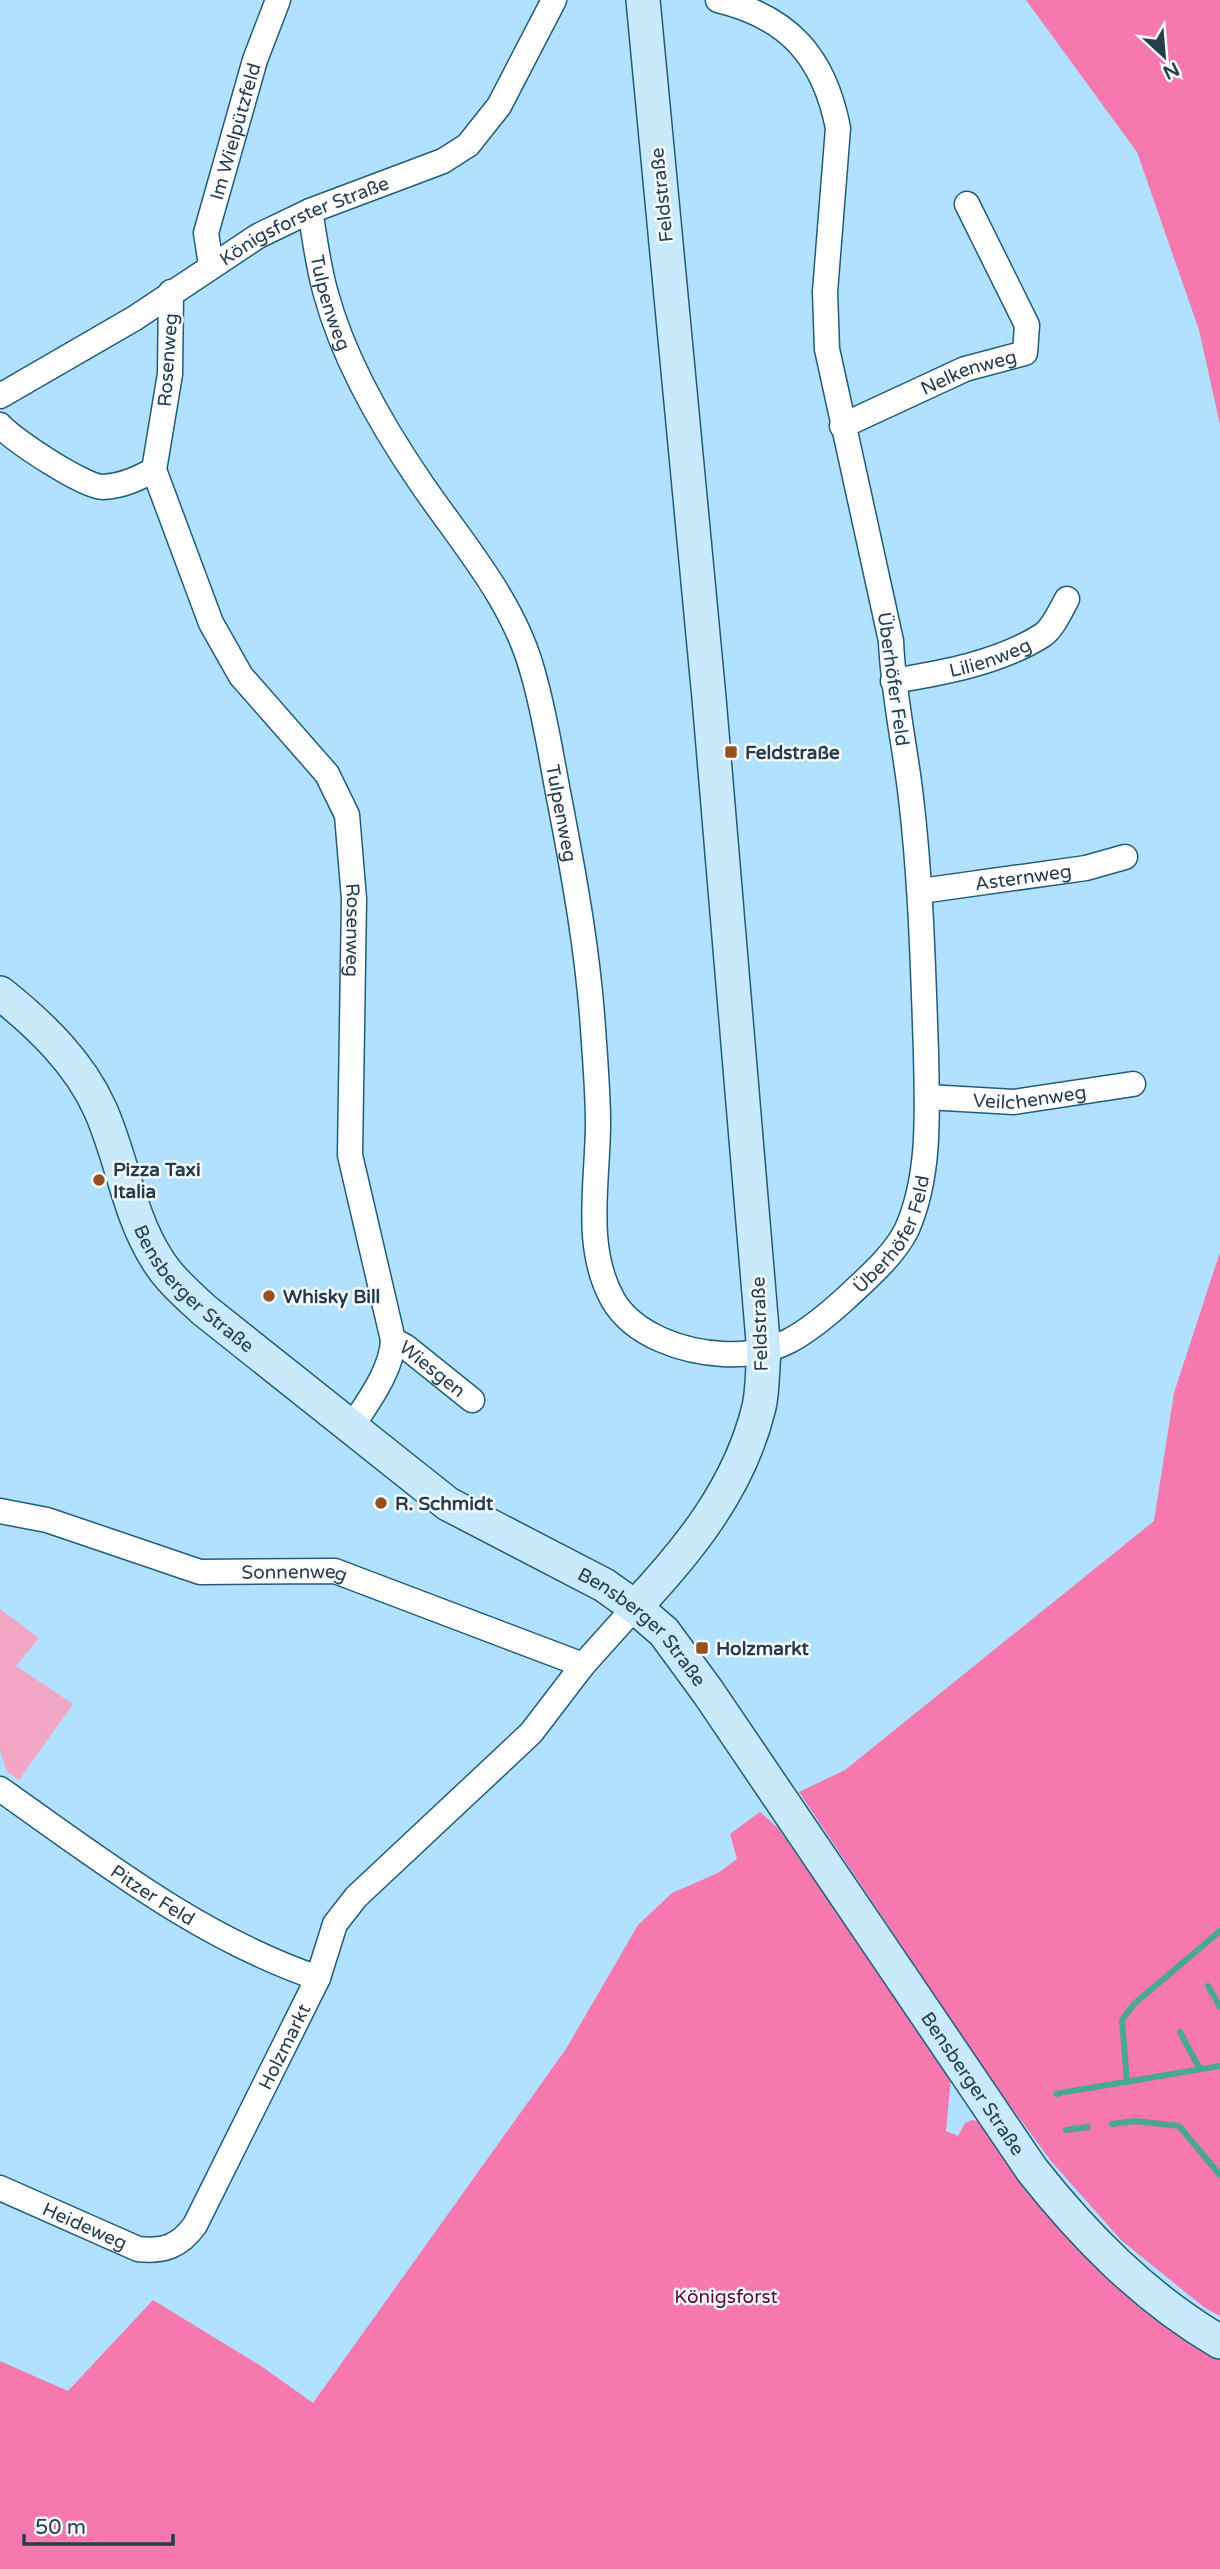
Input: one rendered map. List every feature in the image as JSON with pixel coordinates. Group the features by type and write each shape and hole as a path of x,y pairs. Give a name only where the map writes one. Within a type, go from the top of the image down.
{"main road":[{"name":"Feldstraße","path":"635,1607 671,1569 729,1487 760,1404 764,1353 709,698 643,0"},
{"name":"Bensberger Straße","path":"0,993 56,1044 76,1068 100,1108 143,1233 167,1274 204,1310 448,1504 604,1585 664,1632 708,1692 990,2112 1046,2188 1077,2224 1140,2285 1166,2307 1220,2342"}],"street":[{"name":"Im Wielpützfeld","path":"211,265 206,233 255,60 278,0"},
{"name":"Königsforster Straße","path":"0,396 135,318 258,236 310,211 443,161 468,145 499,106 555,0"},
{"name":"Überhöfer Feld","path":"718,0 760,13 782,26 814,62 833,105 838,128 827,257 827,349 891,641 892,681 910,789 921,891 927,1097 924,1176 905,1234 870,1275 809,1331 764,1353"},
{"name":"Nelkenweg","path":"842,426 965,369 1025,353 1027,325 967,204"},
{"name":"Tulpenweg","path":"310,211 326,295 349,355 380,416 422,484 465,540 495,591 533,670 548,734 586,966 598,1119 594,1234 602,1275 615,1303 636,1326 670,1344 719,1354 764,1353"},
{"name":"Rosenweg","path":"171,292 170,374 155,470 211,623 240,676 327,774 347,815 354,900 350,1155 393,1340"},
{"path":"0,425 21,444 99,487 126,484 155,470"},
{"name":"Lilienweg","path":"892,681 950,672 1045,634 1068,600"},
{"name":"Asternweg","path":"921,891 1086,868 1125,857"},
{"name":"Veilchenweg","path":"927,1097 1014,1102 1133,1084"},
{"path":"351,1428 393,1353 393,1340"},
{"name":"Wiesgen","path":"393,1340 406,1347 472,1399"},
{"name":"Sonnenweg","path":"0,1511 47,1520 200,1572 334,1571 583,1665"},
{"name":"Holzmarkt","path":"172,2247 184,2240 195,2225 318,1978 335,1924 356,1897 531,1733 583,1665 635,1607"},
{"name":"Pitzer Feld","path":"0,1789 193,1920 284,1967 318,1978"},
{"name":"Heideweg","path":"0,2188 138,2249 154,2251 172,2247"}],"shaded area":[{"path":"0,1609 39,1638 16,1666 73,1704 19,1780 7,1772 0,1750"}],"green space":[{"path":"1026,0 1220,0 1220,425 1199,330 1137,152"},
{"path":"1220,1252 1220,2316 1205,2308 1121,2240 1051,2161 992,2081 799,1792 845,1770 1154,1521 1174,1393"},
{"name":"Königsforst","path":"760,1812 778,1828 951,2077 946,2131 958,2136 965,2123 972,2120 982,2122 1044,2212 1116,2284 1172,2331 1220,2360 1220,2569 0,2569 0,2361 68,2391 153,2300 264,2368 313,2403 566,2049 638,1925 672,1893 718,1873 737,1859 730,1834"}],"waterway":[{"path":"1127,2082 1122,2020 1134,2004 1220,1931"},
{"path":"1208,1986 1220,2007"},
{"path":"1180,2032 1200,2069"},
{"path":"1066,2092 1220,2066"},
{"path":"1056,2094 1061,2093"},
{"path":"1112,2124 1135,2121 1179,2126 1220,2175"},
{"path":"1066,2130 1088,2127"}],"place":[{"name":"Feldstraße","path":"731,752"},
{"name":"Pizza Taxi Italia","path":"99,1180"},
{"name":"Whisky Bill","path":"269,1296"},
{"name":"R. Schmidt","path":"381,1503"},
{"name":"Holzmarkt","path":"702,1648"}]}
